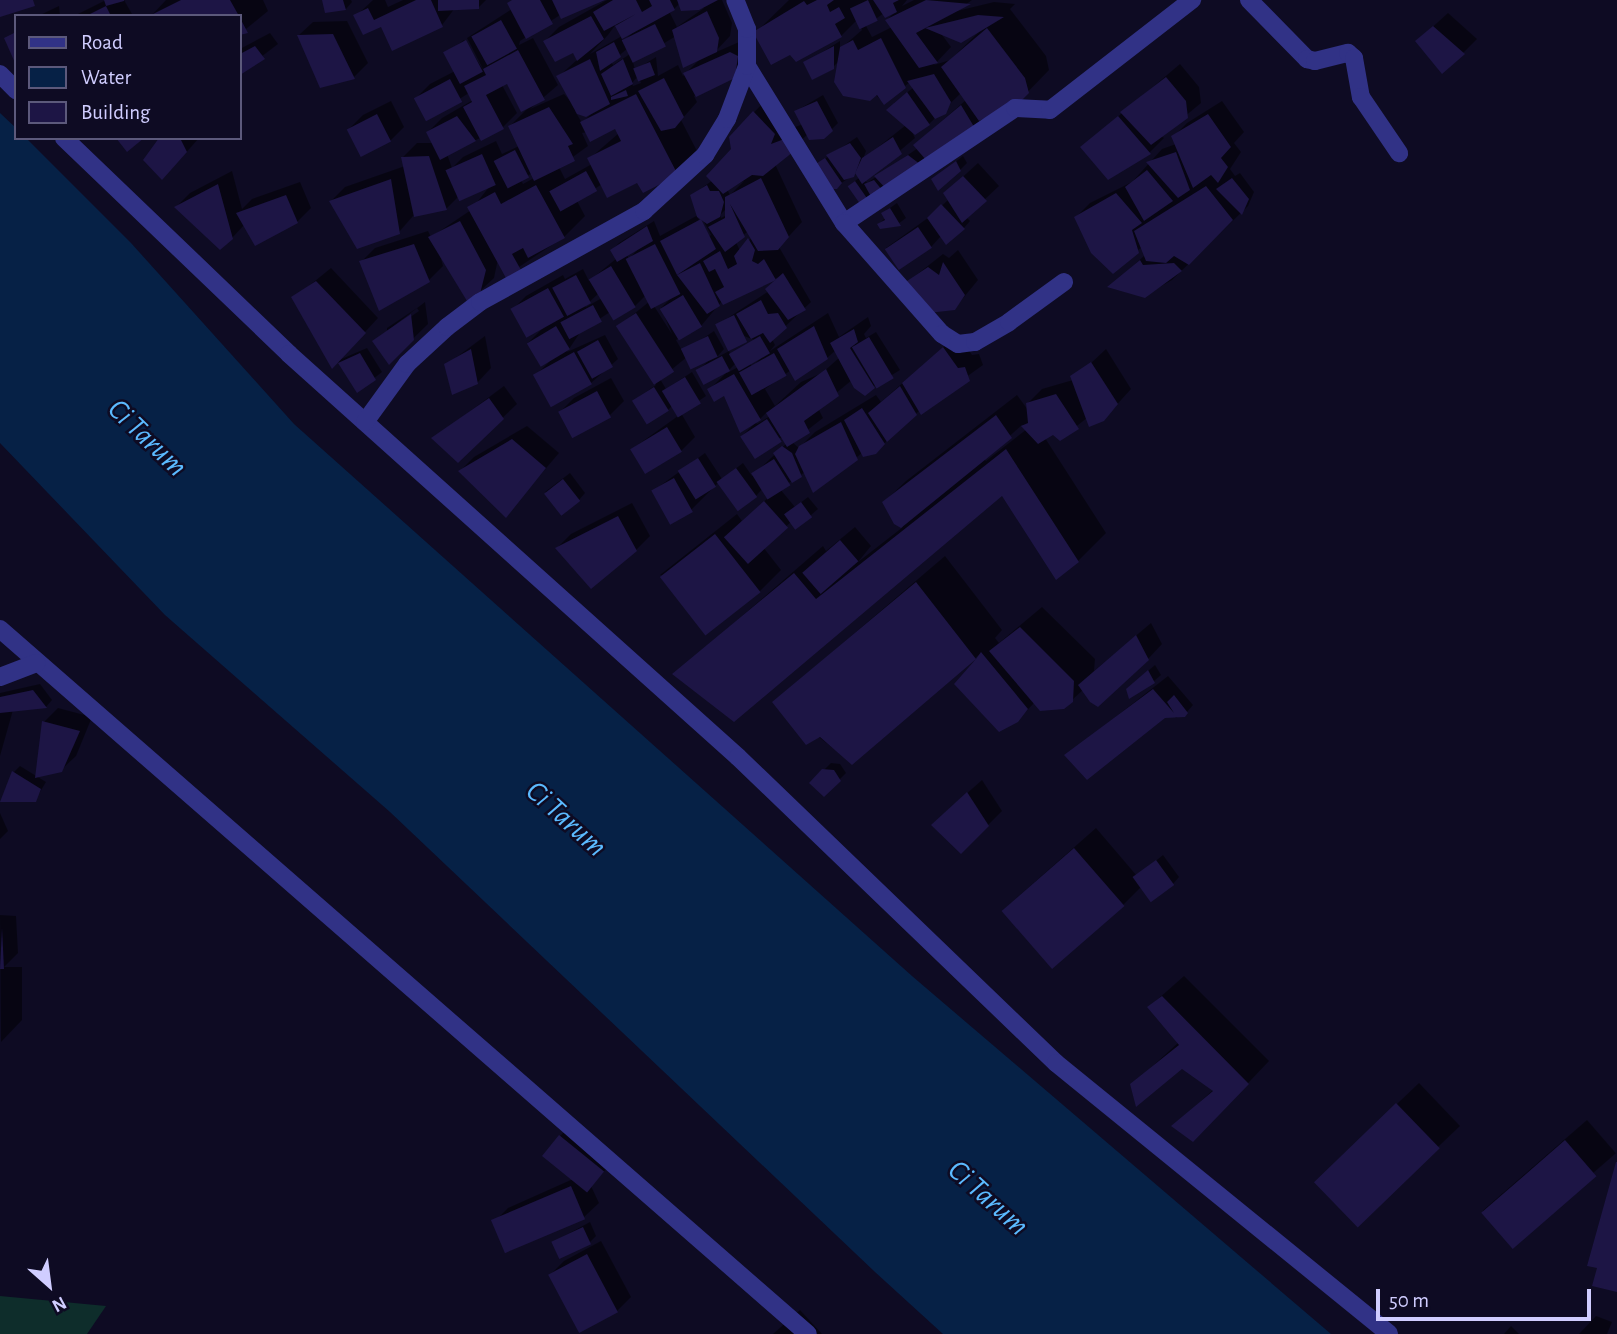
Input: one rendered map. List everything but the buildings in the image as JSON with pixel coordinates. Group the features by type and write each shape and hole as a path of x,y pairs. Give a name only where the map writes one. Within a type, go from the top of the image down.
{"street":[{"path":"365,422 407,364 447,327 480,302 644,211 677,184 705,155 727,119 747,66 747,29 735,0"},
{"path":"845,223 1015,108 1050,110 1192,0"},
{"path":"1249,0 1307,59 1315,61 1348,53 1354,58 1362,97 1399,153"},
{"path":"747,66 819,189 845,223 942,334 958,344 975,342 1009,322 1064,282"},
{"path":"0,74 14,88"},
{"path":"66,140 365,422 738,757 1056,1063 1389,1334"},
{"path":"0,629 36,663 332,915 808,1334"},
{"path":"0,677 36,663"}],"green space":[{"path":"0,1296 106,1306 87,1334 0,1334"}],"water":[{"name":"Ci Tarum","path":"0,113 14,126 14,140 28,140 131,243 294,424 912,976 1331,1334 943,1334 390,812 165,615 0,443"}]}
